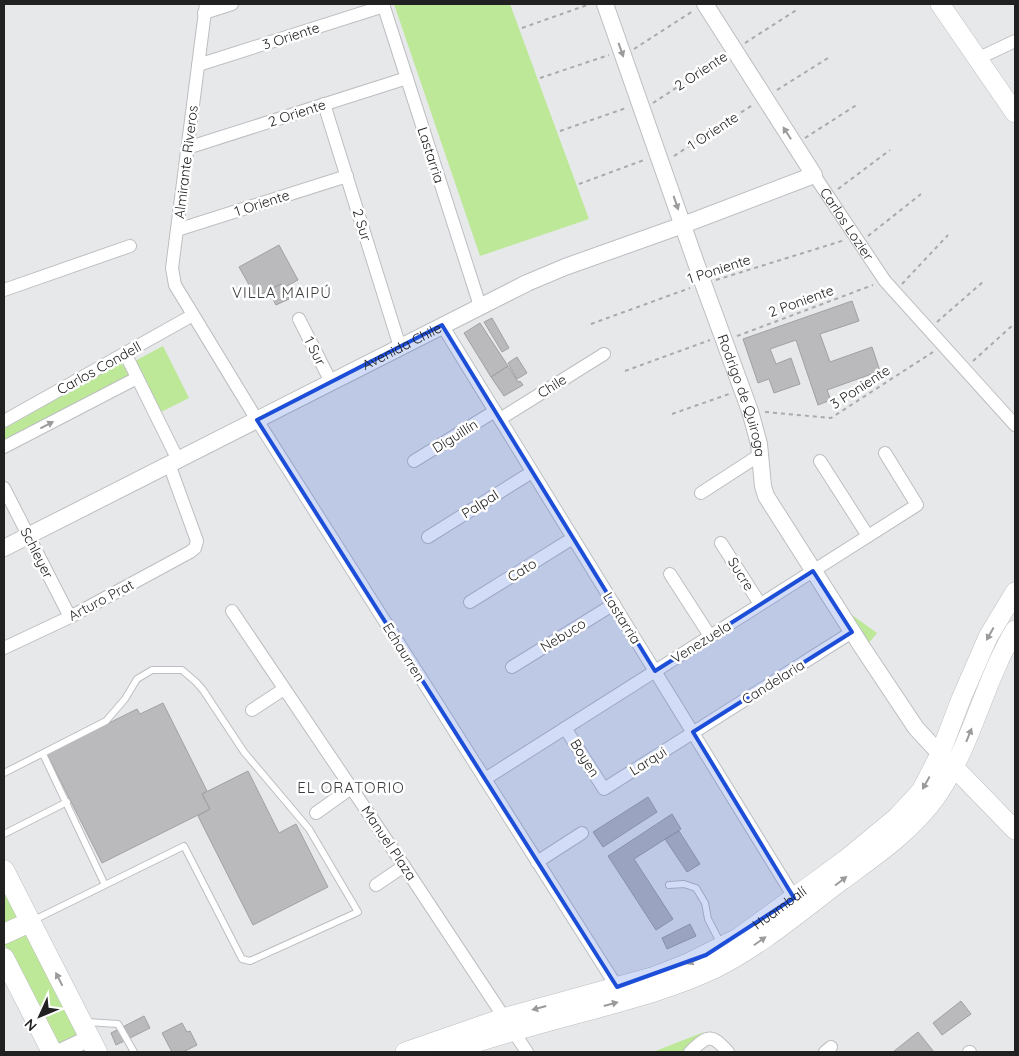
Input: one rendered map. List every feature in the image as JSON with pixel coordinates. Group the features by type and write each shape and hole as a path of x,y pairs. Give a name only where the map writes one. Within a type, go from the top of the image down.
{"main road":[{"path":"940,4 1015,113"},
{"name":"Huambalí","path":"798,904 907,808 925,786 985,644 1015,592"},
{"name":"Huambalí","path":"405,1052 508,1025 658,991 697,977 726,954 798,904 887,846 911,826 934,800 954,768 1000,658 1015,630"},
{"path":"940,754 1015,830"},
{"path":"4,870 90,1037"},
{"path":"4,934 30,922"},
{"name":"Huambalí","path":"447,1052 508,1025 617,987 726,954"},
{"path":"4,958 52,1052"}],"street":[{"path":"205,8 232,4"},
{"name":"Rodrigo de Quiroga","path":"605,4 684,225 703,284 743,389 761,454 763,486 766,496 852,632 916,728 940,754"},
{"name":"3 Oriente","path":"198,65 384,5"},
{"name":"Lastarria","path":"384,5 480,306"},
{"name":"Carlos Lozier","path":"701,6 734,50 794,145 885,281 1015,425"},
{"name":"Almirante Riveros","path":"193,315 177,290 173,280 172,268 205,8"},
{"path":"977,58 1015,41"},
{"name":"2 Oriente","path":"187,148 407,78"},
{"name":"2 Sur","path":"324,104 400,347"},
{"name":"Avenida Chile","path":"4,548 528,283 565,267 684,225 814,175"},
{"name":"1 Oriente","path":"177,230 347,176"},
{"path":"4,290 130,246"},
{"name":"Carlos Condell","path":"4,421 193,315"},
{"name":"Echaurren","path":"193,315 257,420 617,987"},
{"name":"1 Sur","path":"299,319 331,382"},
{"name":"Lastarria","path":"442,326 798,904"},
{"path":"125,353 174,462"},
{"name":"Chile","path":"497,415 604,354"},
{"name":"Carlos Condell","path":"4,447 137,378"},
{"name":"Diguillín","path":"414,461 497,415"},
{"name":"Venezuela","path":"485,779 917,505 884,453"},
{"path":"701,493 761,454"},
{"name":"Arturo Prat","path":"4,648 70,617 195,548 196,541 174,462"},
{"path":"820,462 868,536"},
{"name":"Palpal","path":"428,537 532,472"},
{"name":"Schleyer","path":"4,488 70,617"},
{"name":"Cato","path":"470,602 573,538"},
{"name":"Sucre","path":"721,543 760,604"},
{"path":"670,574 710,636"},
{"name":"Nebuco","path":"512,667 614,604"},
{"name":"Manuel Plaza","path":"232,611 527,1052"},
{"name":"Candelaria","path":"693,732 852,632"},
{"path":"252,710 284,689"},
{"name":"Boyen","path":"566,728 604,789"},
{"name":"Larqui","path":"604,789 693,732"},
{"path":"316,813 351,788"},
{"path":"537,862 582,833"},
{"path":"376,885 404,866"},
{"path":"60,1052 90,1037"},
{"path":"690,1052 702,1041 710,1038 718,1041 728,1052"}],"lane":[{"path":"4,773 106,721 125,699 137,679 152,670 182,670 203,690 244,752 309,829 358,912 250,961 242,959 184,846 30,922"},
{"path":"43,754 105,885"},
{"path":"4,834 67,802"},
{"path":"669,884 684,884 696,888 705,903 708,919 726,954"},
{"path":"90,1037 118,1024 134,1052"}],"path":[{"path":"522,28 590,4"},
{"path":"540,78 623,53 701,6"},
{"name":"2 Oriente","path":"560,131 641,106 798,9"},
{"name":"1 Oriente","path":"578,184 660,159 828,58"},
{"path":"794,145 858,104"},
{"path":"828,196 890,150"},
{"path":"857,240 921,194"},
{"path":"894,292 948,235"},
{"name":"1 Poniente","path":"591,324 703,284 857,240"},
{"path":"928,330 984,280"},
{"name":"2 Poniente","path":"625,371 885,281"},
{"path":"964,369 1014,324"},
{"name":"3 Poniente","path":"750,411 831,418 943,346"},
{"path":"672,414 743,389"}],"highlighted area":[{"path":"442,325 655,671 813,571 852,632 693,732 794,898 706,955 617,987 257,420"}],"green space":[{"path":"394,4 510,4 589,219 480,256"},
{"path":"163,346 189,398 159,413 133,362"},
{"path":"121,362 130,377 4,444 4,429"},
{"path":"848,612 877,633 868,644"},
{"path":"4,888 80,1035 57,1047 4,943"},
{"path":"704,1032 682,1052 653,1052"}],"building":[{"path":"279,245 298,280 283,288 281,284 256,297 239,267"},
{"path":"281,284 289,299 276,305 268,290"},
{"path":"852,301 859,321 820,334 830,362 872,347 880,371 827,390 831,400 818,405 796,340 770,349 776,364 791,358 800,384 774,393 769,379 758,383 743,339"},
{"path":"492,318 509,348 502,352 484,322"},
{"path":"480,323 508,366 491,377 464,333"},
{"path":"517,357 527,373 517,379 508,363"},
{"path":"508,366 518,382 520,381 523,385 504,396 491,377"},
{"path":"163,703 207,791 202,794 210,809 102,863 47,754 137,709 140,714"},
{"path":"248,771 279,833 296,824 328,887 253,925 198,816 210,809 202,794"},
{"path":"648,797 657,812 603,847 593,832"},
{"path":"672,814 681,829 634,859 673,919 656,930 608,856"},
{"path":"679,831 700,864 687,872 665,839"},
{"path":"690,924 696,936 667,949 662,938"},
{"path":"961,1001 971,1014 942,1035 933,1023"},
{"path":"144,1016 150,1028 116,1045 111,1033"},
{"path":"182,1023 187,1032 190,1031 197,1045 183,1052 172,1052 162,1033"},
{"path":"918,1032 934,1052 893,1052"}],"district":[{"name":"VILLA MAIPÚ","path":"282,293"},
{"name":"EL ORATORIO","path":"351,788"}]}
